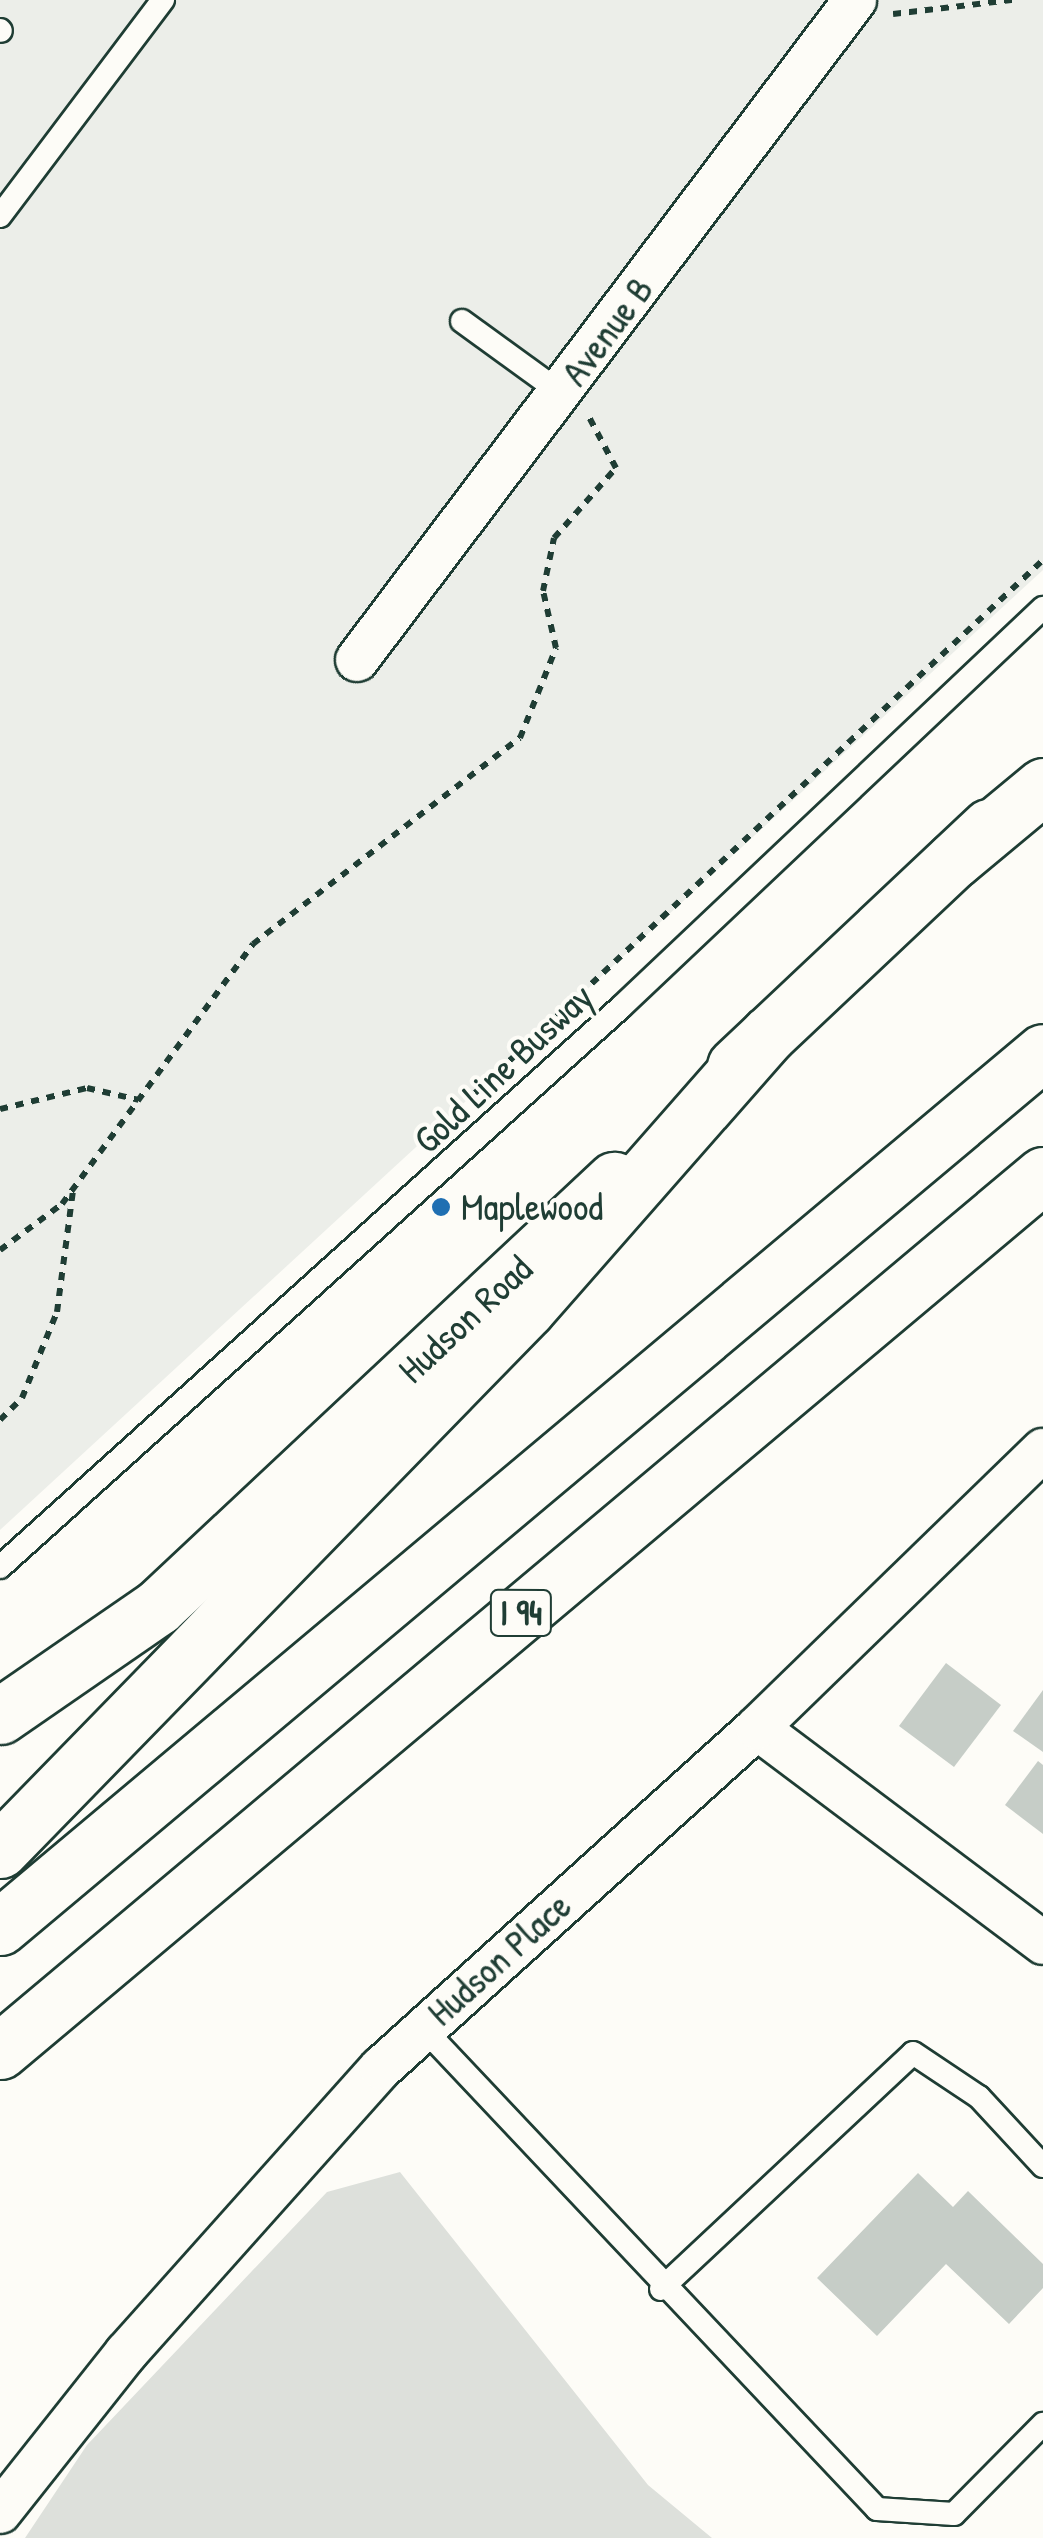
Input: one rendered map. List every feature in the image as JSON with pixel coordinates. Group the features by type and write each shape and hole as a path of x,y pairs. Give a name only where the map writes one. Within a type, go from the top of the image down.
{"main road":[{"name":"Hudson Road","path":"0,1716 158,1607 1043,776"},
{"path":"954,860 1043,786"},
{"path":"0,1850 527,1310 769,1034"},
{"name":"I 94","path":"0,1927 1043,1052"},
{"name":"I 94","path":"0,2050 1043,1175"}],"street":[{"name":"Avenue B","path":"357,660 580,396 870,12"},
{"name":"Hudson Place","path":"0,2512 250,2208 423,2028 757,1728 1043,1450"},
{"path":"757,1728 1043,1943"}],"lane":[{"path":"0,216 163,0"},
{"path":"462,321 580,396"},
{"name":"Gold Line Busway","path":"0,1567 621,1007 1043,608"},
{"path":"423,2028 661,2289 877,2509 954,2514 1043,2424"},
{"path":"661,2289 913,2053 979,2097 1043,2166"}],"path":[{"path":"870,12 1013,0"},
{"path":"0,1250 73,1190 253,944 520,738 556,648 543,591 554,538 616,468 580,396"},
{"path":"464,1104 1043,560"},
{"path":"0,1109 87,1088 140,1100"},
{"path":"0,1420 22,1398 58,1312 73,1190"}],"shaded area":[{"path":"0,0 1043,0 1043,570 0,1530"},
{"path":"400,2172 648,2485 712,2538 25,2538 87,2445 327,2192"}],"building":[{"path":"946,1663 1001,1705 954,1767 899,1726"},
{"path":"1043,1690 1043,1752 1013,1731"},
{"path":"1038,1761 1043,1765 1043,1834 1005,1805"},
{"path":"918,2173 953,2207 968,2191 1043,2264 1043,2288 1009,2324 946,2264 877,2336 817,2278"}],"place":[{"name":"Maplewood","path":"441,1207"}]}
